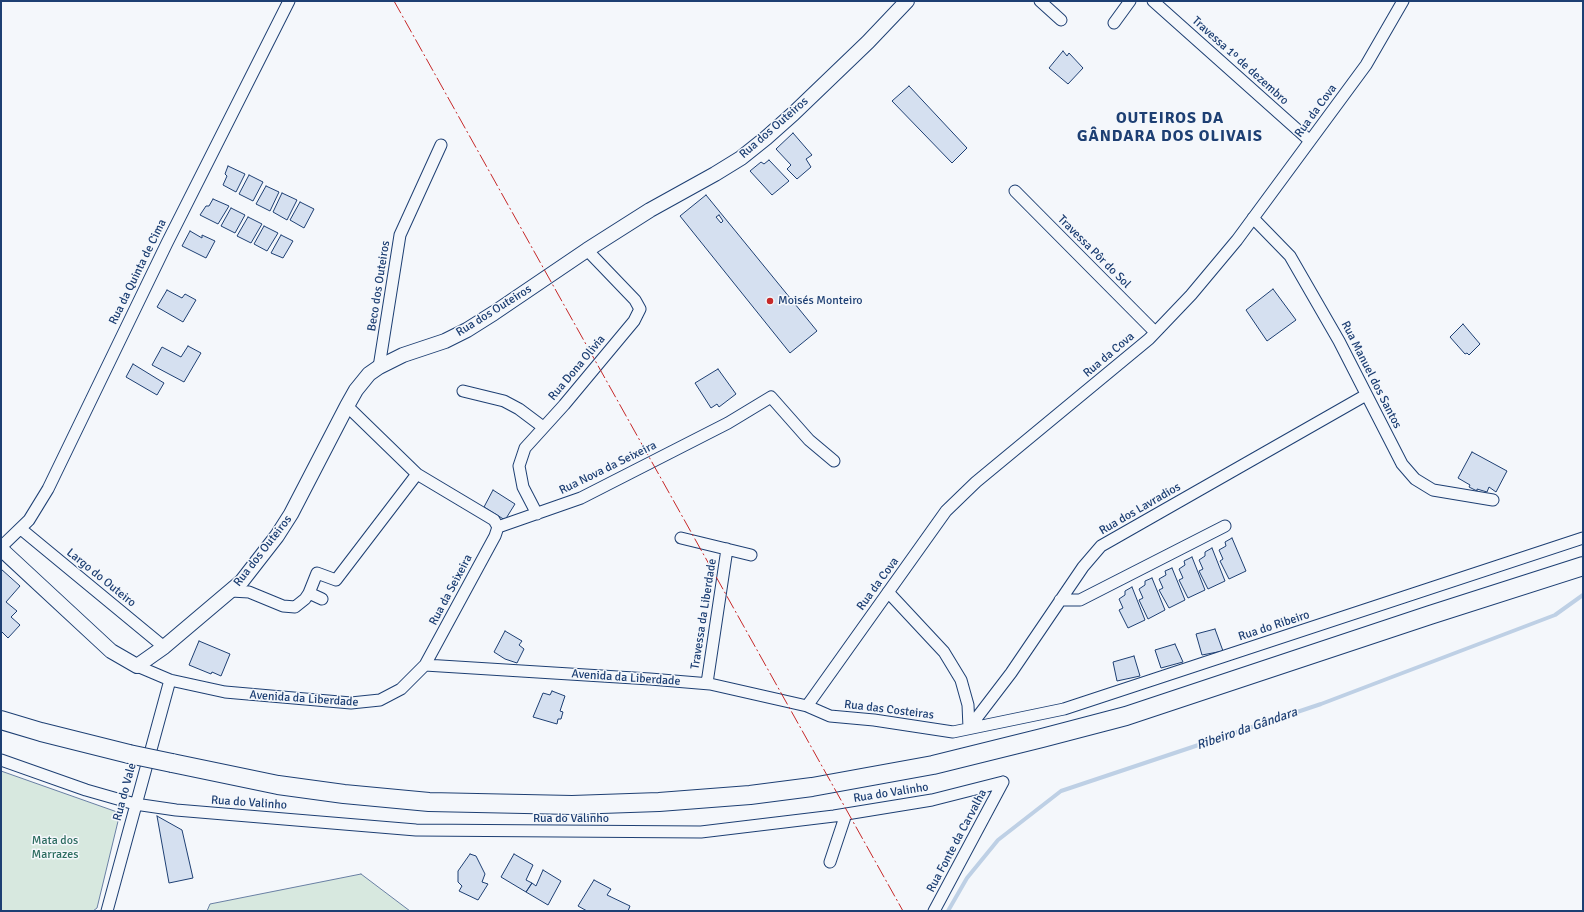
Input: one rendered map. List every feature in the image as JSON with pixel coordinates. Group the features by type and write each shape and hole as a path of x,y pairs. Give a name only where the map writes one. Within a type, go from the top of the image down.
{"main road":[{"path":"1,720 41,732 129,754 278,785 344,794 429,802 580,805 659,802 766,793 933,765 1126,716 1583,566"}],"street":[{"name":"Rua da Quinta de Cima","path":"1,548 21,529 40,504 167,243 289,1"},
{"name":"Rua dos Outeiros","path":"137,666 164,647 231,591 242,581 264,554 292,514 347,406 363,380 379,367 403,356 445,341 467,330 650,210 728,167 754,149 868,42 907,1"},
{"path":"1040,1 1061,20"},
{"path":"1114,23 1130,1"},
{"name":"Travessa 1º de dezembro","path":"1153,1 1310,141"},
{"name":"Rua da Cova","path":"807,706 946,511 976,482 1155,332 1191,295 1237,240 1366,65 1403,1"},
{"name":"Beco dos Outeiros","path":"379,367 400,235 442,145"},
{"name":"Travessa Pôr do Sol","path":"1014,190 1155,332"},
{"name":"Rua Manuel dos Santos","path":"1253,218 1290,256 1339,341 1402,464 1415,479 1433,490 1493,500"},
{"name":"Rua Dona Olivia","path":"537,514 523,487 519,466 525,448 564,405 634,321 639,314 640,309 638,304 587,250"},
{"path":"463,391 504,401 519,409 543,427"},
{"name":"Rua dos Lavradios","path":"969,728 1011,673 1083,567 1102,546 1366,395"},
{"name":"Rua Nova da Seixeira","path":"498,527 581,498 728,423 771,397 809,440 834,461"},
{"path":"347,406 417,474 494,520 498,527"},
{"path":"231,591 249,592 283,606 295,607 305,599 309,593 317,573 336,580 417,474"},
{"path":"1060,600 1080,600 1225,526"},
{"name":"Rua da Seixeira","path":"425,665 493,540 498,527"},
{"name":"Largo do Outeiro","path":"21,529 164,647"},
{"name":"Travessa da Liberdade","path":"681,538 750,555"},
{"name":"Rua do Ribeiro","path":"969,728 1064,709 1583,538"},
{"name":"Avenida da Liberdade","path":"1,548 111,651 137,666 170,680 225,692 360,703 380,700 394,694 425,665 707,684 807,706"},
{"name":"Travessa da Liberdade","path":"707,684 727,549"},
{"path":"888,592 944,652 961,680 968,705 969,728"},
{"path":"309,593 322,599"},
{"name":"Rua do Vale","path":"107,911 170,680"},
{"name":"Rua das Costeiras","path":"807,706 830,716 874,720 953,732 969,728"},
{"name":"Rua do Valinho","path":"1,760 86,790 135,804 176,810 416,830 701,832 846,814 932,800 1003,782"},
{"name":"Rua Fonte da Carvalha","path":"934,911 1003,782"},
{"path":"830,862 846,814"}],"green space":[{"name":"Mata dos Marrazes","path":"1,771 120,813 97,908 93,911 1,911"},
{"path":"361,874 410,911 207,911 210,904"}],"building":[{"path":"1063,51 1067,56 1069,53 1083,68 1068,84 1049,68"},
{"path":"909,86 967,148 952,163 892,101"},
{"path":"793,133 812,155 806,159 811,167 797,179 787,169 791,165 776,149"},
{"path":"769,160 789,181 772,195 750,171 761,162 764,164"},
{"path":"228,166 245,174 236,192 223,185 227,176 225,174"},
{"path":"249,175 263,182 253,201 239,194"},
{"path":"266,186 279,192 270,211 256,204"},
{"path":"282,193 297,200 287,220 273,212"},
{"name":"Moisés Monteiro","path":"706,195 817,331 790,353 680,216"},
{"path":"213,199 229,206 218,224 200,215 206,206 209,206"},
{"path":"300,202 314,209 304,228 290,220"},
{"path":"231,208 245,215 235,233 221,226"},
{"path":"719,215 723,221 721,223 716,217"},
{"path":"248,217 262,224 251,243 237,236"},
{"path":"264,226 278,233 267,251 254,244"},
{"path":"190,231 202,238 202,235 215,241 206,258 182,246"},
{"path":"281,235 293,241 283,258 271,253"},
{"path":"1273,289 1296,320 1267,341 1246,310"},
{"path":"167,290 182,298 185,294 196,300 183,322 157,307"},
{"path":"1463,324 1480,344 1469,355 1467,353 1465,354 1450,337"},
{"path":"188,346 201,353 184,382 152,365 162,347 181,357"},
{"path":"133,364 164,383 157,395 126,377"},
{"path":"718,369 736,394 719,407 717,404 711,408 695,383"},
{"path":"1472,452 1507,471 1496,492 1489,487 1487,492 1477,489 1477,491 1469,487 1470,485 1458,478"},
{"path":"493,490 515,504 505,520 484,507"},
{"path":"1232,538 1246,571 1229,579 1220,561 1223,559 1219,550 1226,546 1225,542"},
{"path":"1212,548 1225,581 1208,589 1199,571 1203,569 1199,560 1205,556 1205,552"},
{"path":"1192,557 1205,590 1188,598 1179,580 1183,578 1179,569 1185,565 1184,561"},
{"path":"1172,568 1185,600 1169,608 1159,590 1163,588 1159,579 1166,575 1165,571"},
{"path":"1,569 20,586 6,602 17,611 11,617 20,625 8,638 1,631"},
{"path":"1152,578 1165,610 1148,619 1139,600 1143,598 1139,589 1145,585 1145,581"},
{"path":"1132,587 1145,620 1128,628 1119,610 1123,608 1119,599 1125,595 1125,591"},
{"path":"1215,629 1223,651 1202,655 1196,634"},
{"path":"505,631 522,641 519,645 524,649 517,663 505,659 494,652"},
{"path":"199,641 230,654 221,676 212,672 211,674 189,665"},
{"path":"1175,644 1183,662 1161,668 1155,650"},
{"path":"1134,656 1140,676 1117,681 1113,662"},
{"path":"552,691 565,696 560,711 563,712 561,719 558,719 557,724 533,717 543,693 550,695"},
{"path":"157,816 182,830 193,878 169,883"},
{"path":"470,854 476,856 485,874 482,882 488,884 478,900 459,891 462,886 458,882 458,871"},
{"path":"514,854 533,865 526,880 532,883 526,892 501,877"},
{"path":"543,870 561,881 548,905 526,892 532,883 536,886"},
{"path":"594,880 611,889 607,895 630,906 628,911 587,911 578,906"}],"waterway":[{"name":"Ribeiro da Gândara","path":"948,911 967,878 998,840 1061,791 1321,704 1555,615 1583,595"}],"power":[{"path":"394,1 903,911"}],"place":[{"name":"Moisés Monteiro","path":"770,301"}],"district":[{"name":"OUTEIROS DA GÂNDARA DOS OLIVAIS","path":"1170,128"}]}
